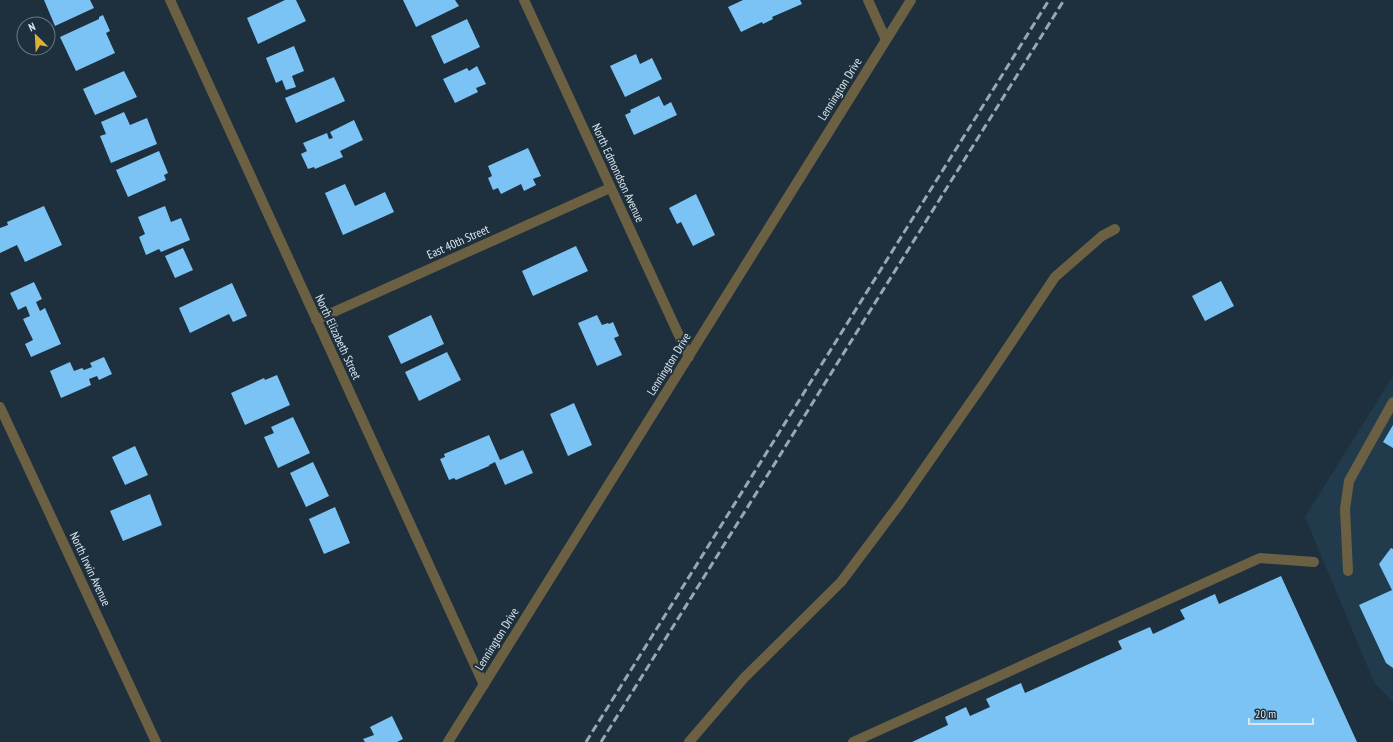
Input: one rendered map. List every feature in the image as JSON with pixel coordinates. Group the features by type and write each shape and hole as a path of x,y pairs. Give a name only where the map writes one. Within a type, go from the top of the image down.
{"street":[{"name":"North Elizabeth Street","path":"170,0 484,685"},
{"name":"North Edmondson Avenue","path":"524,0 689,357"},
{"path":"868,0 886,40"},
{"name":"Lennington Drive","path":"448,742 911,0"},
{"name":"East 40th Street","path":"316,320 610,188"},
{"path":"689,742 744,678 840,582 901,502 986,380 1055,277 1102,236 1115,229"},
{"path":"1348,571 1345,509 1349,481 1393,402"},
{"name":"North Irwin Avenue","path":"0,407 156,742"},
{"path":"853,742 1260,558 1314,562"}],"shaded area":[{"path":"1393,376 1393,702 1374,682 1305,517"}],"building":[{"path":"44,0 90,0 94,8 56,26 56,16 51,16"},
{"path":"285,0 296,0 306,21 258,44 247,18"},
{"path":"403,0 455,0 459,6 416,27"},
{"path":"743,0 800,0 802,4 772,17 773,19 763,24 762,22 741,32 728,7"},
{"path":"103,15 110,31 106,33 115,53 76,71 60,37 99,19 99,17"},
{"path":"467,19 480,47 444,64 431,36"},
{"path":"294,46 304,71 292,76 296,87 286,90 282,80 276,83 266,58"},
{"path":"636,54 640,64 652,58 662,79 625,97 610,66"},
{"path":"477,66 486,84 476,88 478,92 455,103 443,79 467,68 469,71"},
{"path":"124,71 137,97 95,115 83,89"},
{"path":"334,77 345,101 296,123 285,98"},
{"path":"659,96 664,106 671,102 677,115 634,135 625,115 631,112 630,110"},
{"path":"124,112 130,125 147,118 157,144 111,163 100,136 106,134 101,122"},
{"path":"354,120 363,140 340,151 343,157 315,169 314,167 308,169 301,154 307,151 303,143 327,133 329,139 333,138 330,132"},
{"path":"528,148 541,176 533,179 536,185 524,191 521,184 501,194 498,188 493,190 488,178 492,176 488,166"},
{"path":"159,151 168,173 164,175 166,180 128,197 116,170"},
{"path":"345,184 355,206 385,192 394,212 343,235 325,193"},
{"path":"696,194 715,235 693,246 681,222 677,224 669,208"},
{"path":"44,206 62,245 25,262 17,245 0,253 0,228 8,225 7,222"},
{"path":"165,206 171,222 181,218 190,240 161,252 159,249 146,255 139,237 145,234 138,217"},
{"path":"576,246 588,271 533,296 522,271"},
{"path":"183,248 193,270 175,278 165,256"},
{"path":"1221,281 1234,306 1205,321 1192,296"},
{"path":"34,282 42,299 36,302 40,311 45,308 61,344 31,357 25,344 33,340 23,319 30,316 26,306 18,310 10,293"},
{"path":"232,283 247,316 233,322 229,314 190,333 179,308"},
{"path":"431,315 444,344 401,364 388,336"},
{"path":"597,315 602,325 613,322 619,336 614,338 622,355 597,366 578,323"},
{"path":"447,352 461,380 419,401 405,372"},
{"path":"104,357 112,374 99,380 97,376 89,379 91,385 61,398 50,371 70,362 74,371 82,368 84,370 92,367 90,363"},
{"path":"277,375 290,405 245,425 231,393 264,378 265,380"},
{"path":"574,403 592,445 568,456 550,414"},
{"path":"293,417 310,453 278,468 264,437 274,433 271,427"},
{"path":"1393,425 1393,448 1383,442"},
{"path":"489,435 500,460 523,450 533,473 505,485 495,462 456,480 454,478 449,480 440,459 445,457 444,454"},
{"path":"135,446 148,475 125,485 112,457"},
{"path":"313,462 329,496 306,507 290,473"},
{"path":"150,494 162,525 123,541 110,511"},
{"path":"335,507 350,543 324,554 309,519"},
{"path":"1391,548 1393,549 1393,668 1386,663 1359,605 1392,590 1379,564"},
{"path":"1281,576 1357,742 912,742 948,725 945,717 966,707 970,716 990,707 986,699 1021,683 1025,693 1122,649 1118,641 1150,627 1153,634 1185,619 1180,610 1215,594 1219,604"},
{"path":"392,716 403,739 397,742 365,742 363,739 374,735 370,727"}],"railway":[{"path":"586,742 1049,0"},
{"path":"601,742 1064,0"}]}
